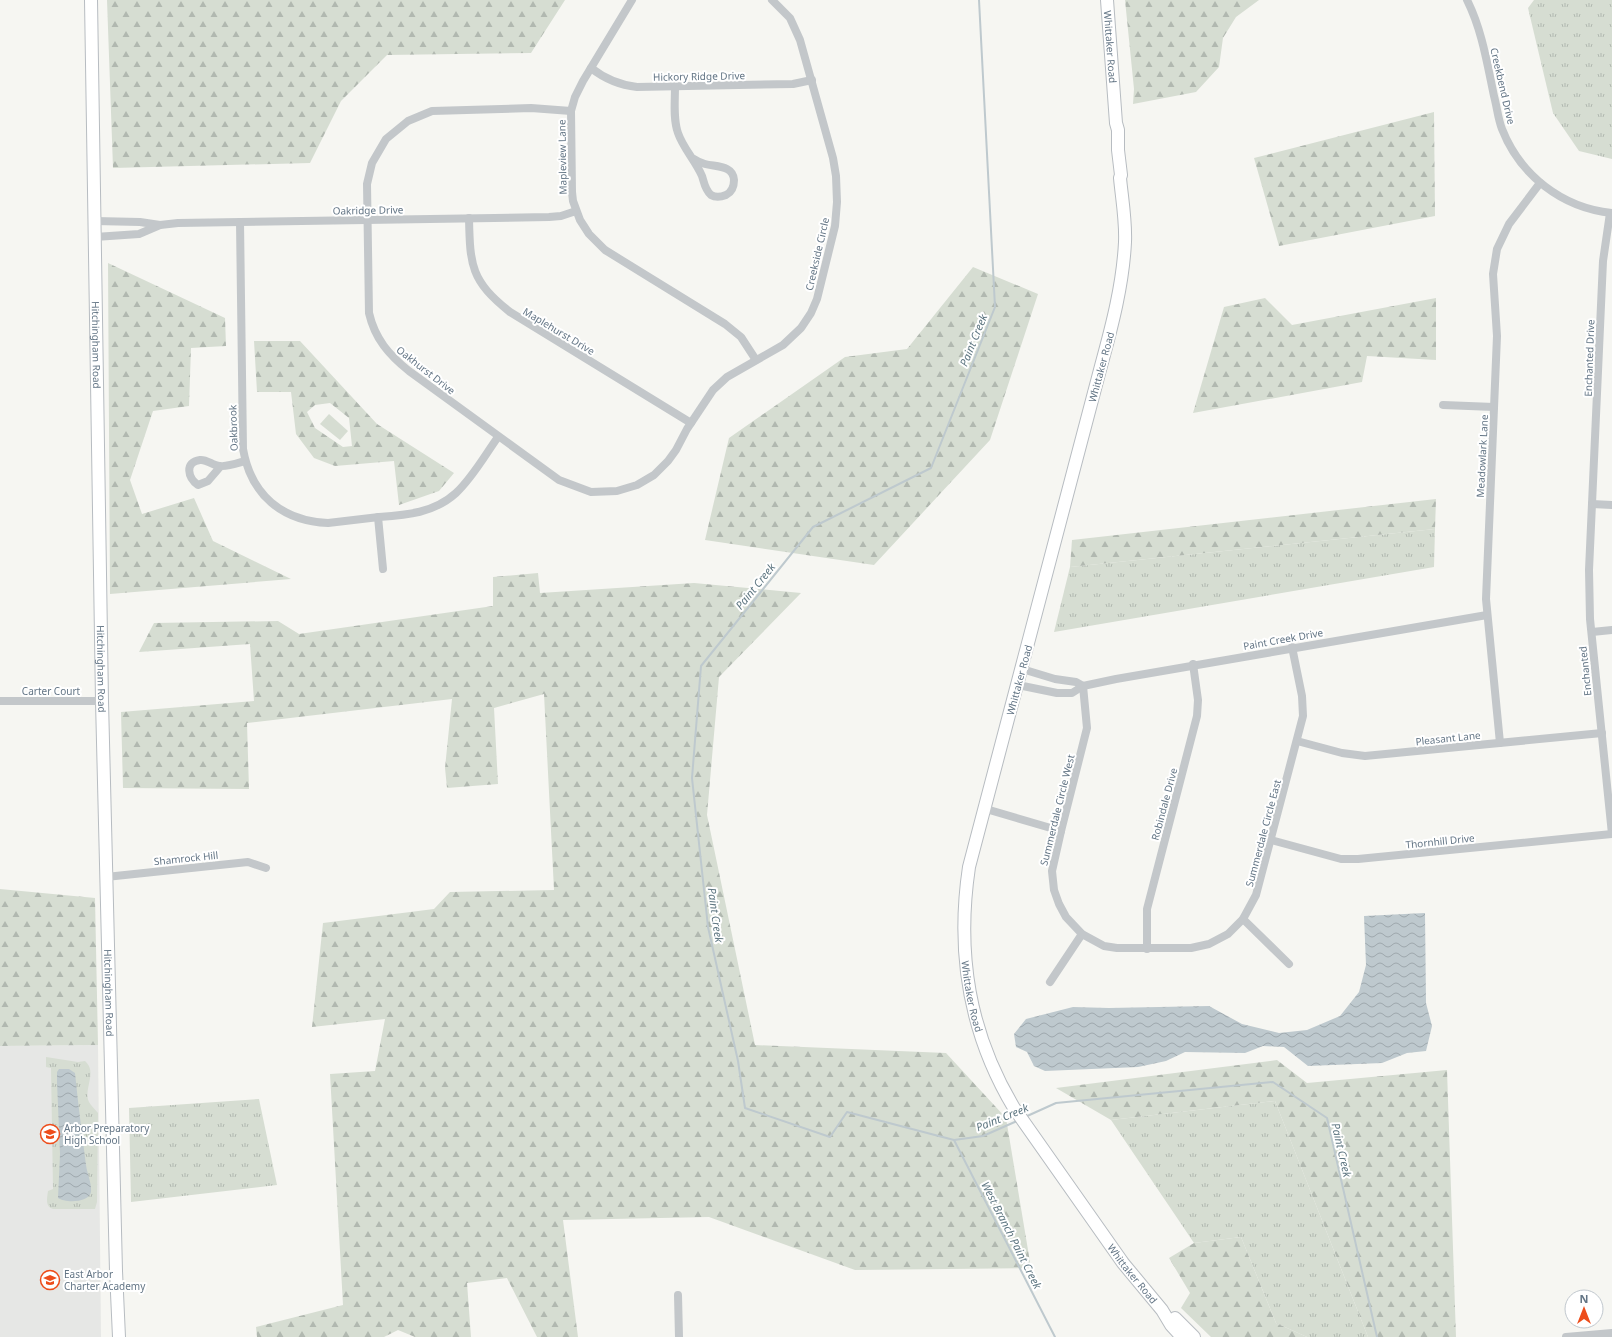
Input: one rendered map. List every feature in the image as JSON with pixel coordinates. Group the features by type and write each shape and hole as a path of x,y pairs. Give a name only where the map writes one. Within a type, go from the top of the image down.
{"main road":[{"name":"Hitchingham Road","path":"91,0 102,701 116,1272 120,1337"},
{"name":"Whittaker Road","path":"1107,0 1116,123 1118,130 1118,150 1125,241 1123,266 1109,334 986,809 974,849 966,889 964,920 966,969 973,1011 980,1037 1001,1086 1014,1108 1123,1263 1182,1337"},
{"name":"Whittaker Road","path":"1162,1310 1176,1320 1194,1337"}],"street":[{"name":"Mapleview Lane","path":"632,0 575,97 571,112 572,192 576,211 589,234 606,250 725,324 741,337 756,360"},
{"name":"Creekside Circle","path":"691,423 713,390 728,377 782,345 801,328 811,313 816,299 835,226 837,202 835,168 812,80 795,27 784,11 772,0"},
{"name":"Creekbend Drive","path":"1467,0 1475,17 1481,37 1501,128 1515,156 1540,184 1566,200 1590,209 1611,213"},
{"name":"Hickory Ridge Drive","path":"591,68 622,85 637,87 793,84 812,80"},
{"path":"675,87 675,114 678,133 685,147 694,159 706,187 712,195 720,197 731,191 734,184 731,171 723,167 704,164 694,159"},
{"name":"Oakhurst Drive","path":"571,112 531,108 432,111 420,114 408,121 386,140 372,163 367,184 369,313 371,323 383,346 392,357 408,371 498,437 559,480 571,486 591,492 604,493 617,492 637,485 654,475 668,461 691,423"},
{"name":"Meadowlark Lane","path":"1500,743 1487,615 1486,584 1497,336 1493,274 1497,249 1509,224 1540,184"},
{"name":"Oakridge Drive","path":"95,221 140,222 160,225 178,223 549,217 561,216 576,211"},
{"name":"Enchanted Drive","path":"1592,504 1603,262 1611,213"},
{"name":"Maplehurst Drive","path":"469,218 472,261 483,287 494,299 510,312 691,423"},
{"name":"Oakbrook","path":"240,222 242,438 248,471 262,494 275,506 306,521 322,522 407,515 424,511 445,502 464,484 498,437"},
{"name":"Oakridge Drive","path":"95,237 139,234 160,225"},
{"path":"1443,405 1494,407"},
{"path":"220,466 245,461"},
{"path":"1592,504 1612,505"},
{"name":"Enchanted","path":"1592,504 1589,570 1592,632 1612,834"},
{"path":"378,517 382,569"},
{"name":"Paint Creek Drive","path":"1018,685 1066,693 1077,691 1083,686 1193,664 1487,615"},
{"path":"1592,632 1612,630"},
{"name":"Summerdale Circle East","path":"1147,949 1191,948 1209,944 1228,934 1243,919 1256,895 1303,716 1303,707 1292,647"},
{"name":"Robindale Drive","path":"1147,949 1147,909 1197,716 1198,700 1193,664"},
{"name":"Paint Creek Drive","path":"1022,669 1055,679 1076,682 1083,686"},
{"name":"Summerdale Circle West","path":"1083,686 1087,728 1053,863 1054,890 1066,917 1082,934 1104,946 1147,949"},
{"name":"Carter Court","path":"0,701 102,701"},
{"name":"Pleasant Lane","path":"1297,741 1342,753 1365,756 1602,733"},
{"path":"986,809 1061,831"},
{"name":"Thornhill Drive","path":"1271,840 1341,858 1358,859 1612,834"},
{"name":"Shamrock Hill","path":"106,877 248,862 266,868"},
{"path":"1243,919 1289,964"},
{"path":"1050,982 1082,934"},
{"path":"678,1295 679,1337"},
{"path":"1566,1337 1612,1333"}],"shaded area":[{"name":"Arbor Preparatory High School","path":"98,1045 101,1337 0,1337 0,1046"}],"green space":[{"path":"107,0 565,0 531,53 387,55 341,101 310,163 113,168"},
{"path":"1125,0 1259,0 1236,17 1223,38 1219,67 1196,92 1133,104 1134,89"},
{"path":"1534,0 1612,0 1612,159 1579,151 1553,113 1528,8"},
{"path":"1434,112 1435,216 1279,246 1254,158"},
{"path":"108,263 225,318 226,346 191,348 189,406 153,411 130,480 142,514 194,498 213,541 291,579 110,594"},
{"path":"973,267 1038,294 990,440 874,565 705,540 729,438 845,357 907,349"},
{"path":"1265,298 1292,325 1436,298 1436,360 1367,356 1362,382 1193,413 1224,307"},
{"path":"254,341 300,341 377,424 454,473 439,491 399,505 394,461 335,466 314,458 296,434 291,392 257,392","holes":["330,403 349,418 352,446 343,447 315,428 307,412 315,405"]},
{"path":"329,414 348,431 340,440 320,424"},
{"path":"1436,499 1435,529 1070,567 1072,540"},
{"path":"1435,529 1434,567 1054,632 1070,567"},
{"path":"538,573 540,593 694,583 801,593 719,677 707,815 755,1045 946,1053 1006,1118 1031,1268 855,1270 709,1217 563,1220 578,1337 537,1337 507,1278 467,1283 471,1337 415,1337 398,1330 384,1337 257,1337 256,1327 343,1305 330,1074 375,1071 385,1019 312,1027 323,923 434,909 450,892 554,890 544,694 494,708 498,784 447,788 445,768 452,699 247,723 249,789 123,788 121,712 254,701 250,644 139,652 154,623 278,621 299,634 493,606 493,577"},
{"path":"0,889 95,898 98,1045 0,1046"},
{"path":"46,1057 78,1062 85,1061 89,1065 90,1075 88,1097 89,1102 98,1113 97,1202 95,1209 53,1209 50,1208 48,1204 48,1191 53,1189 51,1068 46,1067"},
{"path":"1277,1060 1307,1083 1447,1070 1456,1337 1368,1337 1275,1101 1111,1120 1056,1088"},
{"path":"259,1099 277,1185 131,1202 129,1108"},
{"path":"1275,1101 1368,1337 1307,1337 1276,1323 1241,1237 1194,1243 1111,1120"},
{"path":"1241,1237 1276,1323 1307,1337 1211,1337 1181,1308 1190,1293 1169,1258 1194,1243"}],"water":[{"path":"1425,913 1426,1003 1432,1026 1426,1051 1407,1053 1382,1063 1308,1066 1284,1047 1263,1046 1245,1053 1185,1052 1166,1061 1138,1067 1045,1071 1034,1066 1027,1052 1016,1047 1014,1034 1026,1019 1073,1007 1109,1008 1209,1006 1242,1024 1279,1033 1307,1030 1340,1016 1359,992 1366,965 1364,916"},
{"path":"59,1069 69,1069 75,1073 86,1165 91,1186 89,1196 82,1200 76,1201 66,1201 58,1198 60,1154 57,1072"}],"waterway":[{"name":"Paint Creek","path":"979,0 995,307 931,468 813,527 701,666 692,778 708,927 738,1061 745,1108 830,1137 847,1112 954,1140 983,1136 1017,1121"},
{"name":"Paint Creek","path":"1025,1117 1056,1103 1273,1082 1327,1118 1377,1337"},
{"name":"West Branch Paint Creek","path":"954,1140 1055,1337"}],"place":[{"name":"Arbor Preparatory High School","path":"50,1134"},
{"name":"East Arbor Charter Academy","path":"50,1280"}]}
